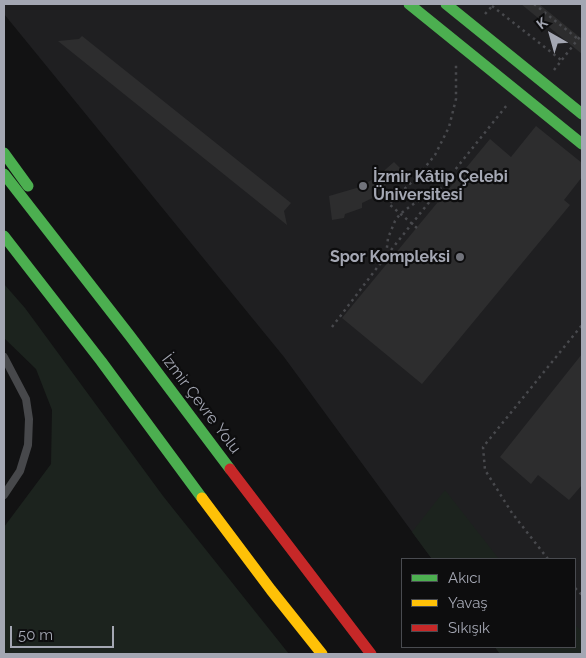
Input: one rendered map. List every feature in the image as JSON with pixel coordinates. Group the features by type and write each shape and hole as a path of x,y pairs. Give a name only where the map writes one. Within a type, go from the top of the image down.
{"main road":[{"path":"409,4 582,144"},
{"path":"446,4 582,114"},
{"path":"4,153 36,196"},
{"name":"İzmir Çevre Yolu","path":"4,174 130,336 371,654"},
{"path":"48,211 103,286 130,336"},
{"path":"4,236 322,654"},
{"path":"69,337 101,362"}],"lane":[{"path":"4,357 26,399 28,445 20,471 4,495"}],"path":[{"path":"534,4 578,40"},
{"path":"492,6 561,60"},
{"path":"544,83 582,34"},
{"path":"416,228 389,204 418,176 435,155 449,127 456,99 457,68 455,60"},
{"path":"332,327 386,256 518,92"},
{"path":"386,256 388,238 400,214 416,202 434,196"},
{"path":"547,558 512,513 485,470 483,447 582,325"}],"shaded area":[{"name":"İzmir Kâtip Çelebi Üniversitesi","path":"4,4 582,4 582,654 500,654 496,648 576,648 576,558 431,558 284,357 4,14"},
{"path":"4,284 25,308 163,496 289,654 4,654 4,527 51,464 52,410 36,369 4,338"},
{"path":"445,490 498,558 431,558 412,532"},
{"path":"576,626 582,631 582,654 500,654 496,648 576,648"}],"building":[{"path":"521,4 539,4 582,39 582,54"},
{"path":"82,36 291,203 284,211 287,225 58,41 79,39"},
{"name":"Spor Kompleksi","path":"536,126 582,163 582,177 564,200 570,205 422,384 342,318 490,139 511,157"},
{"path":"394,162 403,171 381,188 383,193 362,203 362,208 345,214 344,218 332,220 329,196 360,187 378,176"},
{"path":"582,354 582,485 569,500 538,475 531,484 500,457"}],"traffic: fast":[{"path":"409,4 582,144"},
{"path":"446,4 582,114"},
{"path":"4,153 28,186"},
{"path":"4,174 130,336 230,469"},
{"path":"4,236 101,361 202,498"}],"traffic: slow":[{"path":"202,498 322,654"}],"traffic: jam":[{"path":"230,469 371,654"}],"place":[{"name":"İzmir Kâtip Çelebi Üniversitesi","path":"363,186"},
{"name":"Spor Kompleksi","path":"460,257"}]}
